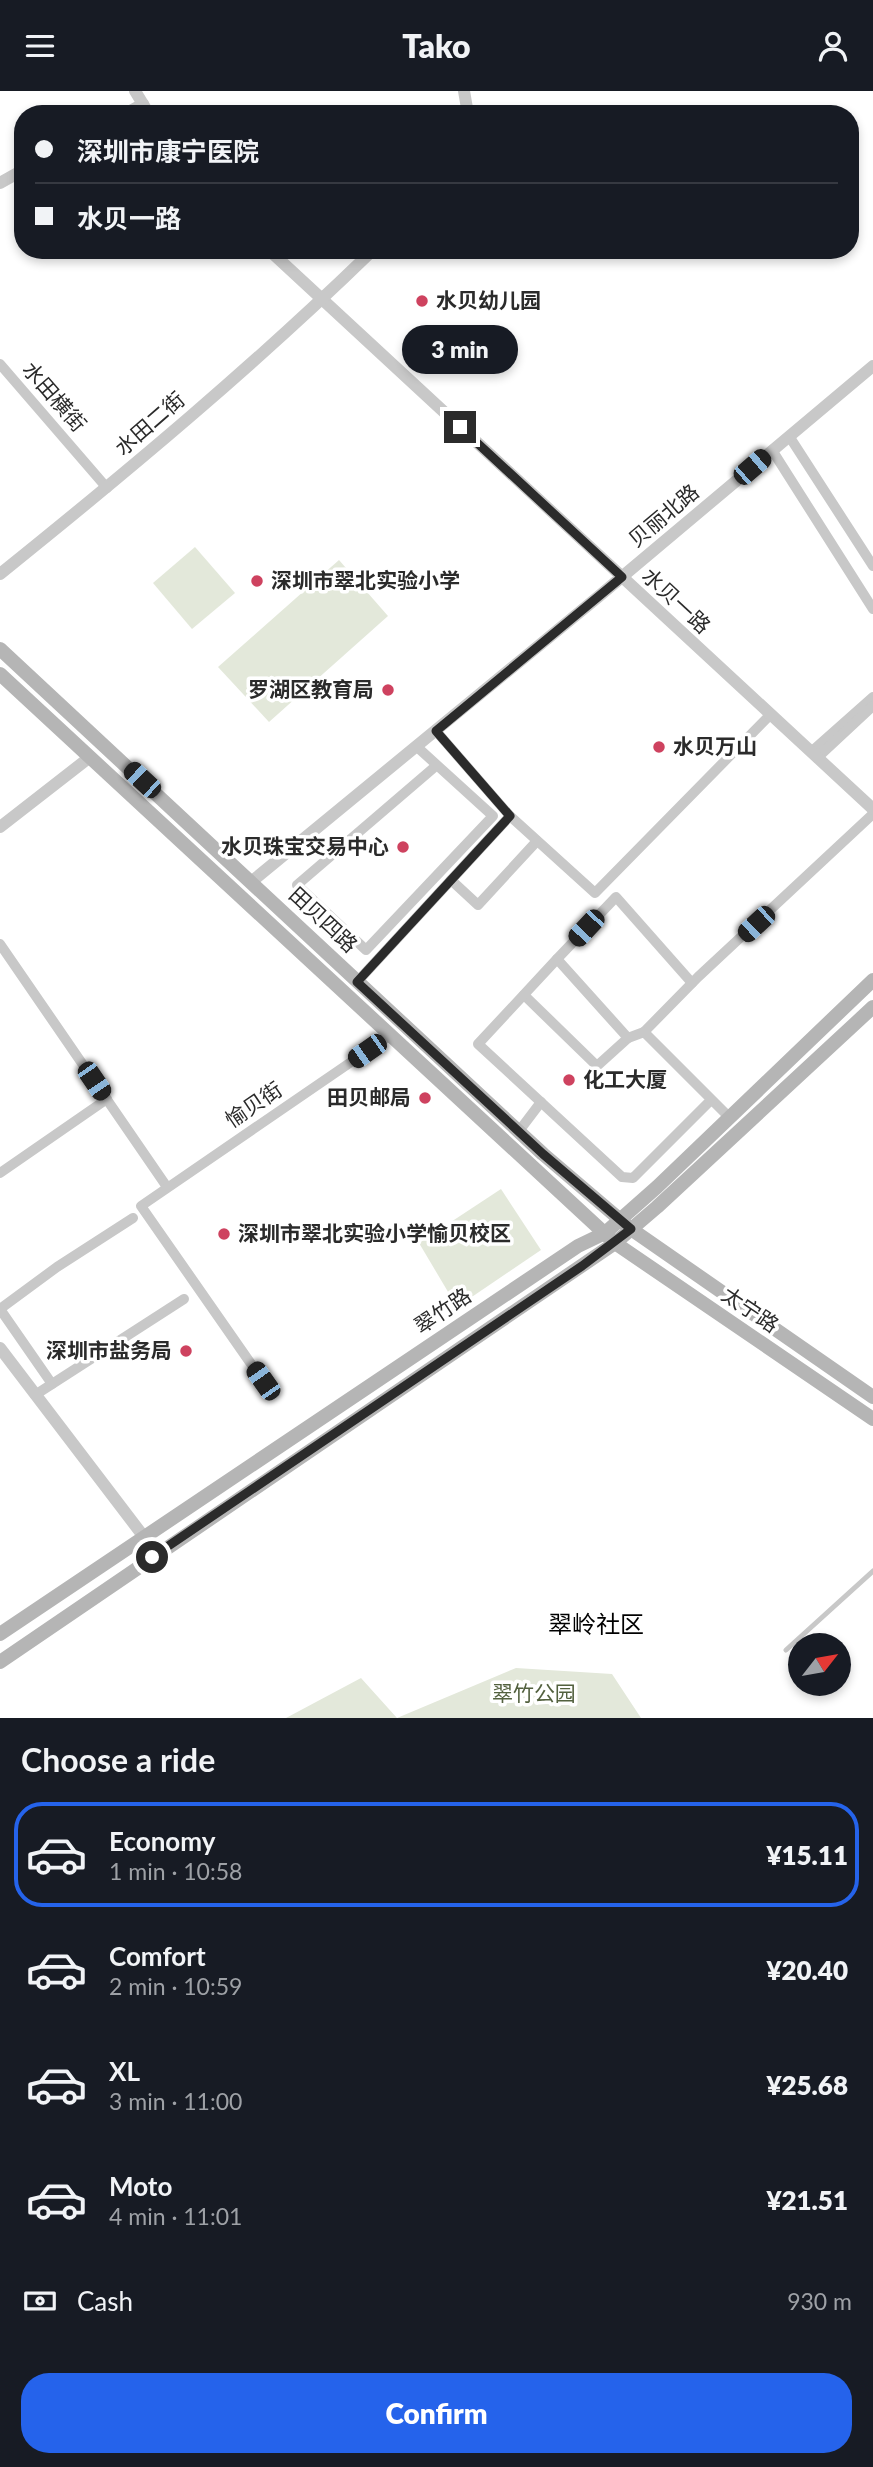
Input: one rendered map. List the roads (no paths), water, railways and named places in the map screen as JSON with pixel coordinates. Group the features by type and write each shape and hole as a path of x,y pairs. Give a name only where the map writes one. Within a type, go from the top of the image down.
{"main road":[{"name":"田贝四路","path":"0,649 543,1154 620,1219"},
{"name":"田贝四路","path":"0,674 610,1238"},
{"name":"翠竹路","path":"0,1662 610,1238 620,1219 657,1187 873,980"},
{"name":"翠竹路","path":"0,1634 578,1245 610,1238 631,1229 873,1007"},
{"name":"太宁路","path":"620,1219 873,1397"},
{"name":"太宁路","path":"610,1238 873,1419"}],"street":[{"name":"水贝一路","path":"279,259 873,811"},
{"name":"水田二街","path":"0,574 107,488 322,299 364,259"},
{"name":"水田横街","path":"0,364 107,488"},
{"name":"贝丽北路","path":"251,882 622,577 873,366"},
{"path":"789,436 873,565"},
{"path":"772,450 873,609"},
{"path":"814,755 873,697"},
{"path":"814,755 873,706"},
{"path":"436,731 510,816 595,893 770,715"},
{"path":"416,746 437,765 493,816 366,950 297,885 437,765"},
{"path":"0,827 90,757"},
{"path":"524,995 597,1066 628,1038 644,1032 873,811"},
{"path":"357,982 510,816"},
{"path":"451,880 478,905 537,841"},
{"path":"692,983 616,897 478,1044 622,1177 633,1178 711,1100"},
{"path":"0,944 167,1187"},
{"path":"557,959 628,1038"},
{"path":"644,1032 729,1117"},
{"name":"愉贝街","path":"263,1381 141,1206 389,1036"},
{"path":"0,1173 107,1100"},
{"path":"519,1131 541,1102"},
{"path":"531,1167 543,1154"},
{"path":"52,1384 0,1309 57,1267 132,1218"},
{"path":"36,1395 184,1299"},
{"path":"0,1348 144,1537"}],"lane":[{"path":"786,1650 873,1571"}],"place":[{"name":"水贝幼儿园","path":"422,301"},
{"name":"深圳市翠北实验小学","path":"257,581"},
{"name":"罗湖区教育局","path":"388,690"},
{"name":"水贝万山","path":"659,747"},
{"name":"水贝珠宝交易中心","path":"403,847"},
{"name":"化工大厦","path":"569,1080"},
{"name":"田贝邮局","path":"425,1098"},
{"name":"深圳市翠北实验小学愉贝校区","path":"224,1234"},
{"name":"深圳市盐务局","path":"186,1351"}],"district":[{"name":"翠岭社区","path":"596,1625"}],"park label":[{"name":"翠竹公园","path":"534,1694"}]}
